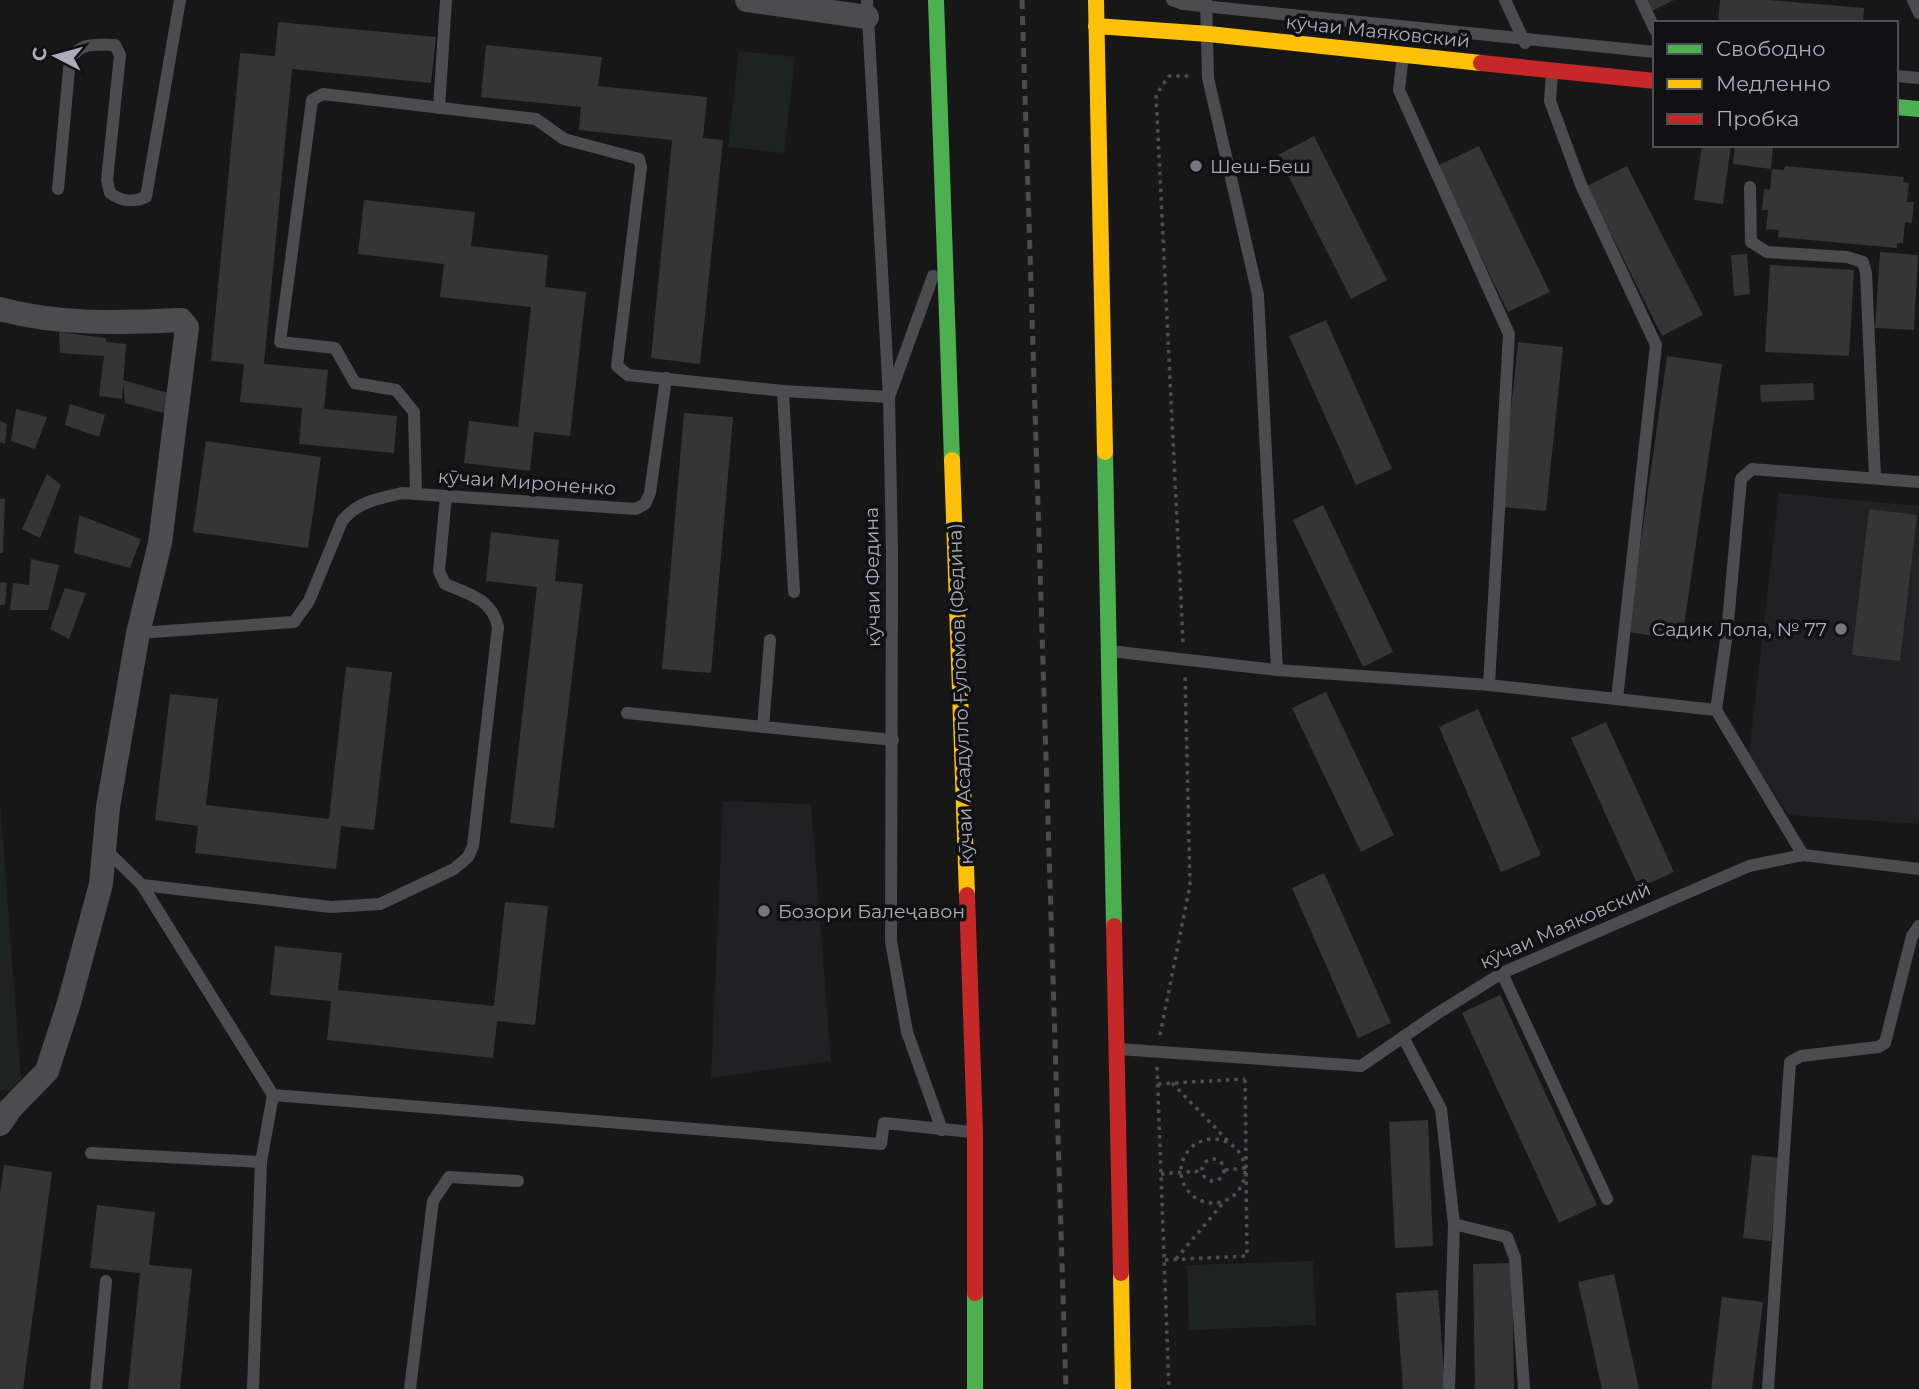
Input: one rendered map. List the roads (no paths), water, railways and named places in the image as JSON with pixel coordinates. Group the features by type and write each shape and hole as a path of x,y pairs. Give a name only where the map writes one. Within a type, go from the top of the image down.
{"street":[{"path":"747,0 867,8"},
{"name":"кӯчаи Асадулло Ғуломов (Федина)","path":"936,0 975,1132 975,1389"},
{"path":"1096,0 1123,1389"},
{"name":"кӯчаи Маяковский","path":"1096,26 1209,34 1653,81"},
{"path":"1898,107 1919,109"},
{"path":"0,309 38,319 129,323 181,320 187,327 160,543 138,633 104,848 101,884 69,1003 47,1071 11,1108 0,1124"},
{"path":"959,1389 974,1365"}],"lane":[{"path":"58,189 70,59 77,49 87,44 115,46 120,55 107,180 110,193 119,200 137,201 146,197 180,0"},
{"path":"439,108 446,0"},
{"path":"1172,0 1653,52"},
{"path":"1505,0 1526,39 1523,67"},
{"path":"1641,0 1653,26"},
{"path":"1913,0 1919,13"},
{"path":"1206,2 1209,34 1208,78 1258,295 1278,670"},
{"name":"кӯчаи Федина","path":"867,8 889,397 891,941 907,1032 942,1130"},
{"path":"1403,55 1399,90 1508,334 1489,685"},
{"path":"1552,70 1550,101 1581,186 1656,345 1617,699"},
{"path":"1898,76 1919,78"},
{"path":"416,494 414,412 396,390 355,383 335,348 280,342 312,100 323,94 536,119 564,139 639,159 641,167 617,366 628,374 783,391 889,397 944,247"},
{"path":"1750,187 1751,242 1758,248 1767,252 1847,257 1863,262 1866,273 1875,477"},
{"name":"кӯчаи Мироненко","path":"138,633 294,622 309,601 341,521 351,510 366,501 402,493 636,509 645,504 650,493 666,378"},
{"path":"783,391 794,592"},
{"path":"1803,855 1716,710 1727,633 1741,479 1752,469 1919,482"},
{"path":"142,885 331,907 380,904 454,869 468,857 473,846 498,627 495,614 484,600 445,584 439,571 446,496"},
{"path":"763,727 770,640"},
{"path":"1109,651 1278,670 1489,685 1716,710"},
{"path":"627,713 892,740"},
{"path":"104,848 142,885 273,1094 261,1162 253,1389"},
{"name":"кӯчаи Маяковский","path":"1118,1049 1157,1049 1361,1066 1502,973 1749,866 1803,855 1919,869"},
{"path":"1768,1389 1790,1062 1801,1056 1878,1047 1885,1043 1912,936 1919,926"},
{"path":"1502,973 1607,1199"},
{"path":"1403,1037 1441,1109 1454,1224 1448,1389"},
{"path":"273,1094 881,1144 884,1123 975,1132"},
{"path":"91,1153 261,1162"},
{"path":"410,1389 433,1200 449,1177 518,1181"},
{"path":"1454,1224 1507,1237 1515,1258 1524,1389"},
{"path":"96,1389 106,1281"}],"railway":[{"path":"1022,0 1066,1389"}],"place":[{"name":"Шеш-Беш","path":"1196,166"},
{"name":"Садик Лола, № 77","path":"1841,629"},
{"name":"Бозори Балеҷавон","path":"764,911"}]}
